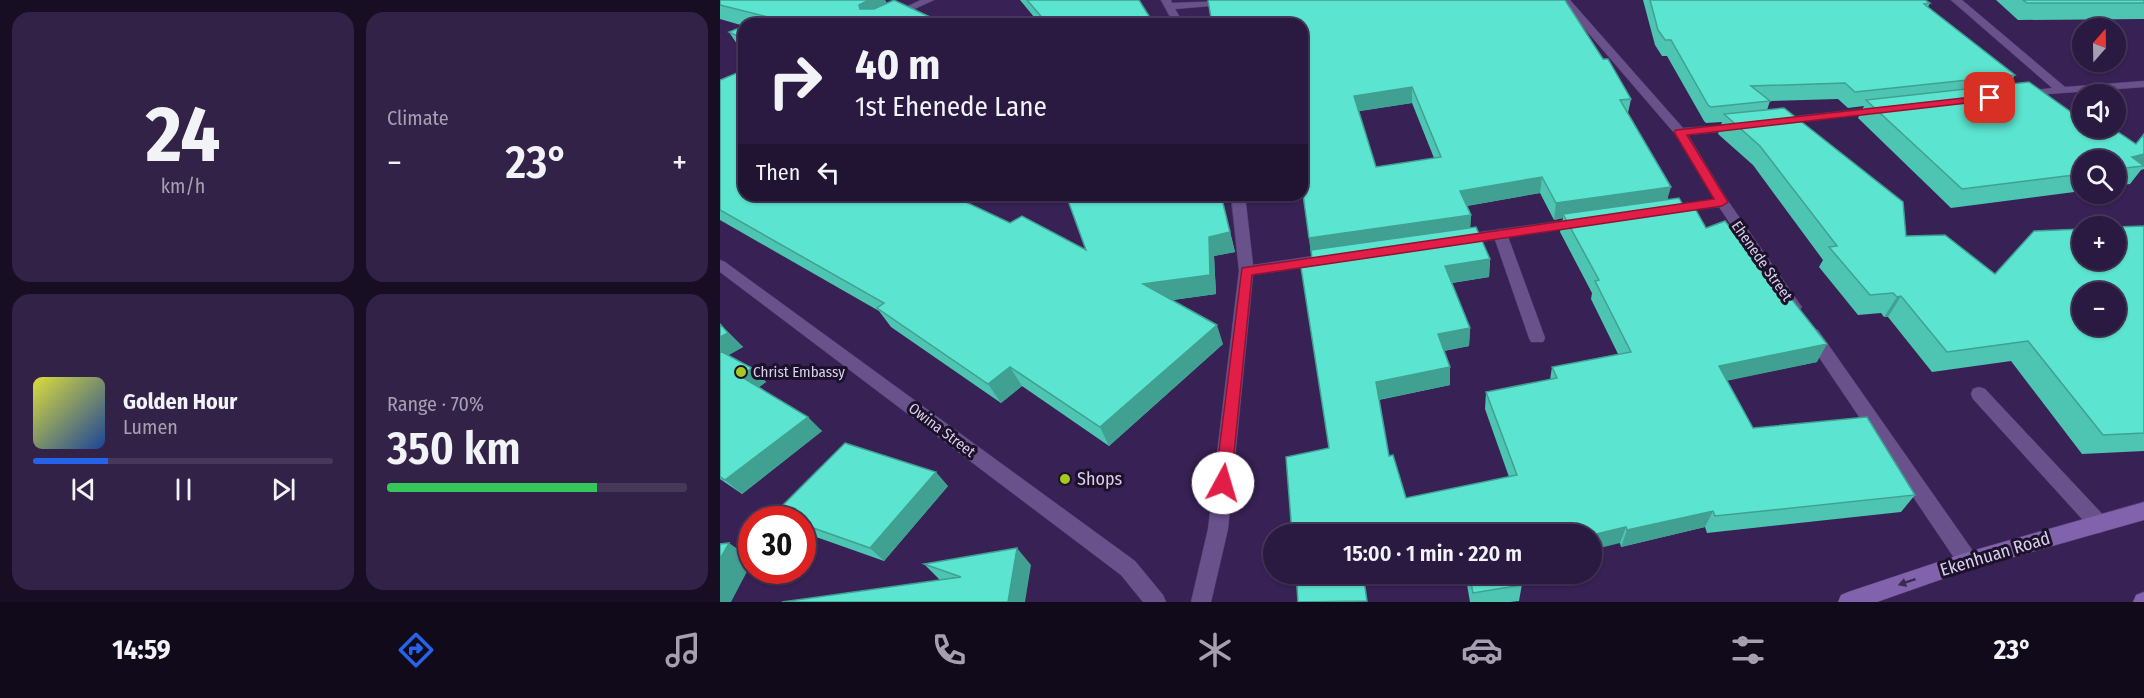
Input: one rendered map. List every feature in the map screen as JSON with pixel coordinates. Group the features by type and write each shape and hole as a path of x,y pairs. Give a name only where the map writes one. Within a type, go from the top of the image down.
{"main road":[{"name":"Ekenhuan Road","path":"1848,602 1968,561 2144,511"}],"street":[{"path":"888,18 929,0"},
{"path":"1176,18 1168,3 1246,0"},
{"name":"Ehenede Street","path":"1565,0 1680,132 1722,202 1968,561"},
{"path":"1956,0 2061,90"},
{"path":"2013,95 2144,84"},
{"path":"1680,132 1894,109"},
{"path":"1202,602 1218,530 1246,271 1239,201"},
{"path":"1663,210 1722,202"},
{"path":"1443,242 1594,220"},
{"path":"1500,234 1537,338"},
{"path":"1246,271 1339,258"},
{"name":"Owina Street","path":"720,265 1128,568 1156,602"},
{"path":"1979,394 2099,524"}],"building":[{"path":"720,0 869,0 859,5 860,9 874,9 894,0 932,18 765,18 768,17 720,5"},
{"path":"1027,0 1139,0 1150,18 1043,18"},
{"path":"1208,0 1565,0 1603,59 1608,59 1631,99 1620,100 1671,187 1556,203 1542,177 1460,191 1471,215 1309,238 1304,201 1308,201 1308,18 1211,18","holes":["1412,87 1441,157 1376,167 1354,96"]},
{"path":"1650,0 1925,0 1930,3 1924,4 2015,75 1855,92 1845,83 1751,86 1770,101 1711,107 1671,40 1665,40 1658,30"},
{"path":"2023,0 2144,0 2144,3 2027,3"},
{"path":"738,28 738,36 729,32"},
{"path":"738,72 738,201 964,201 1010,223 1022,216 1086,250 1068,201 1222,201 1230,232 1209,237 1210,275 1143,284 1217,325 1100,427 1010,367 988,384 877,308 884,303 720,210 720,80"},
{"path":"2029,82 2072,113 2072,138 2126,137 2136,144 2144,134 2144,154 2132,157 2144,166 2126,168 2126,150 2072,150 2072,175 1962,189 1866,100"},
{"path":"1784,108 1903,202 1906,236 1945,235 1995,274 2034,231 2072,229 2072,270 2126,270 2126,227 2144,226 2144,433 2103,435 2028,341 1947,352 1901,296 1897,297 1893,293 1870,295 1829,247 1837,246 1760,146 1724,114"},
{"path":"1679,198 1683,205 1692,203 1706,228 1725,221 1781,292 1786,292 1827,344 1719,366 1753,428 1867,417 1915,495 1715,516 1713,511 1627,530 1626,527 1602,533 1602,524 1291,524 1286,457 1329,448 1300,261 1312,259 1311,250 1476,227 1490,259 1445,266 1470,328 1438,334 1450,367 1376,382 1389,456 1393,455 1406,498 1517,475 1486,392 1557,378 1552,367 1631,352 1595,281 1599,280 1563,214"},
{"path":"720,324 728,333 720,337"},
{"path":"720,351 752,368 740,376 808,417 725,480 720,477"},
{"path":"845,443 936,472 870,548 816,529 816,506 782,506"},
{"path":"729,543 720,559 720,544"},
{"path":"1017,548 1008,602 782,602 961,577 924,564"},
{"path":"1297,584 1365,584 1367,601 1298,602"},
{"path":"1471,584 1522,585 1473,593"}],"place":[{"name":"Christ Embassy","path":"741,372"},
{"name":"Shops","path":"1065,479"}],"route":[{"path":"1223,483 1246,271 1722,202 1680,132 1990,98"}]}
